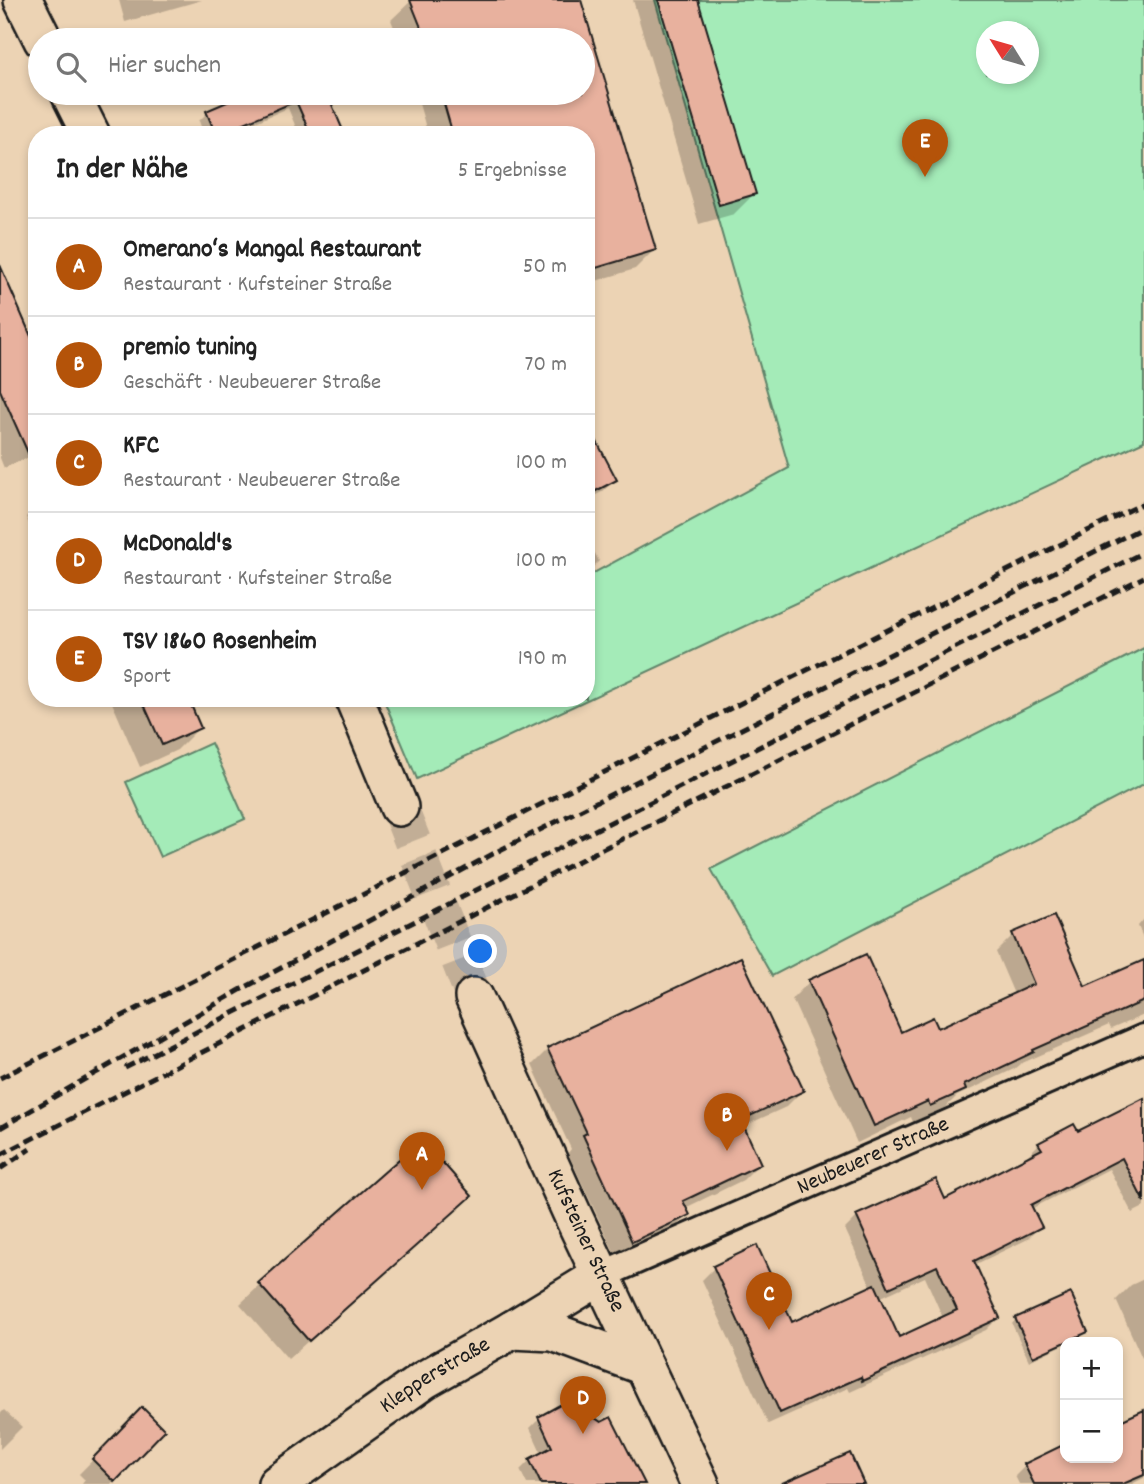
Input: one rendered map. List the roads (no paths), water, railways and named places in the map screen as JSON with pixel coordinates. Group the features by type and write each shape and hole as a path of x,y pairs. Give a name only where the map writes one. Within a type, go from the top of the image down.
{"main road":[{"path":"23,0 37,28"},
{"path":"76,105 86,126"},
{"path":"358,707 399,807"},
{"name":"Kufsteiner Straße","path":"474,997 700,1484"},
{"name":"Klepperstraße","path":"277,1484 365,1419 424,1380 512,1331 601,1275"},
{"path":"512,1331 553,1332 644,1366"}],"street":[{"name":"Neubeuerer Straße","path":"601,1275 1144,1038"}],"tunnel":[{"path":"399,807 474,997"}],"railway":[{"path":"0,1078 757,695 1144,503"},
{"path":"0,1128 242,989 502,849 1144,527"},
{"path":"125,1068 1144,552"},
{"path":"0,1155 1144,577"},
{"path":"0,1169 30,1149"}],"place":[{"name":"TSV 1860 Rosenheim","path":"925,177"},
{"name":"premio tuning","path":"727,1151"},
{"name":"Omerano‘s Mangal Restaurant","path":"422,1190"},
{"name":"KFC","path":"769,1330"},
{"name":"McDonald's","path":"583,1434"}]}
